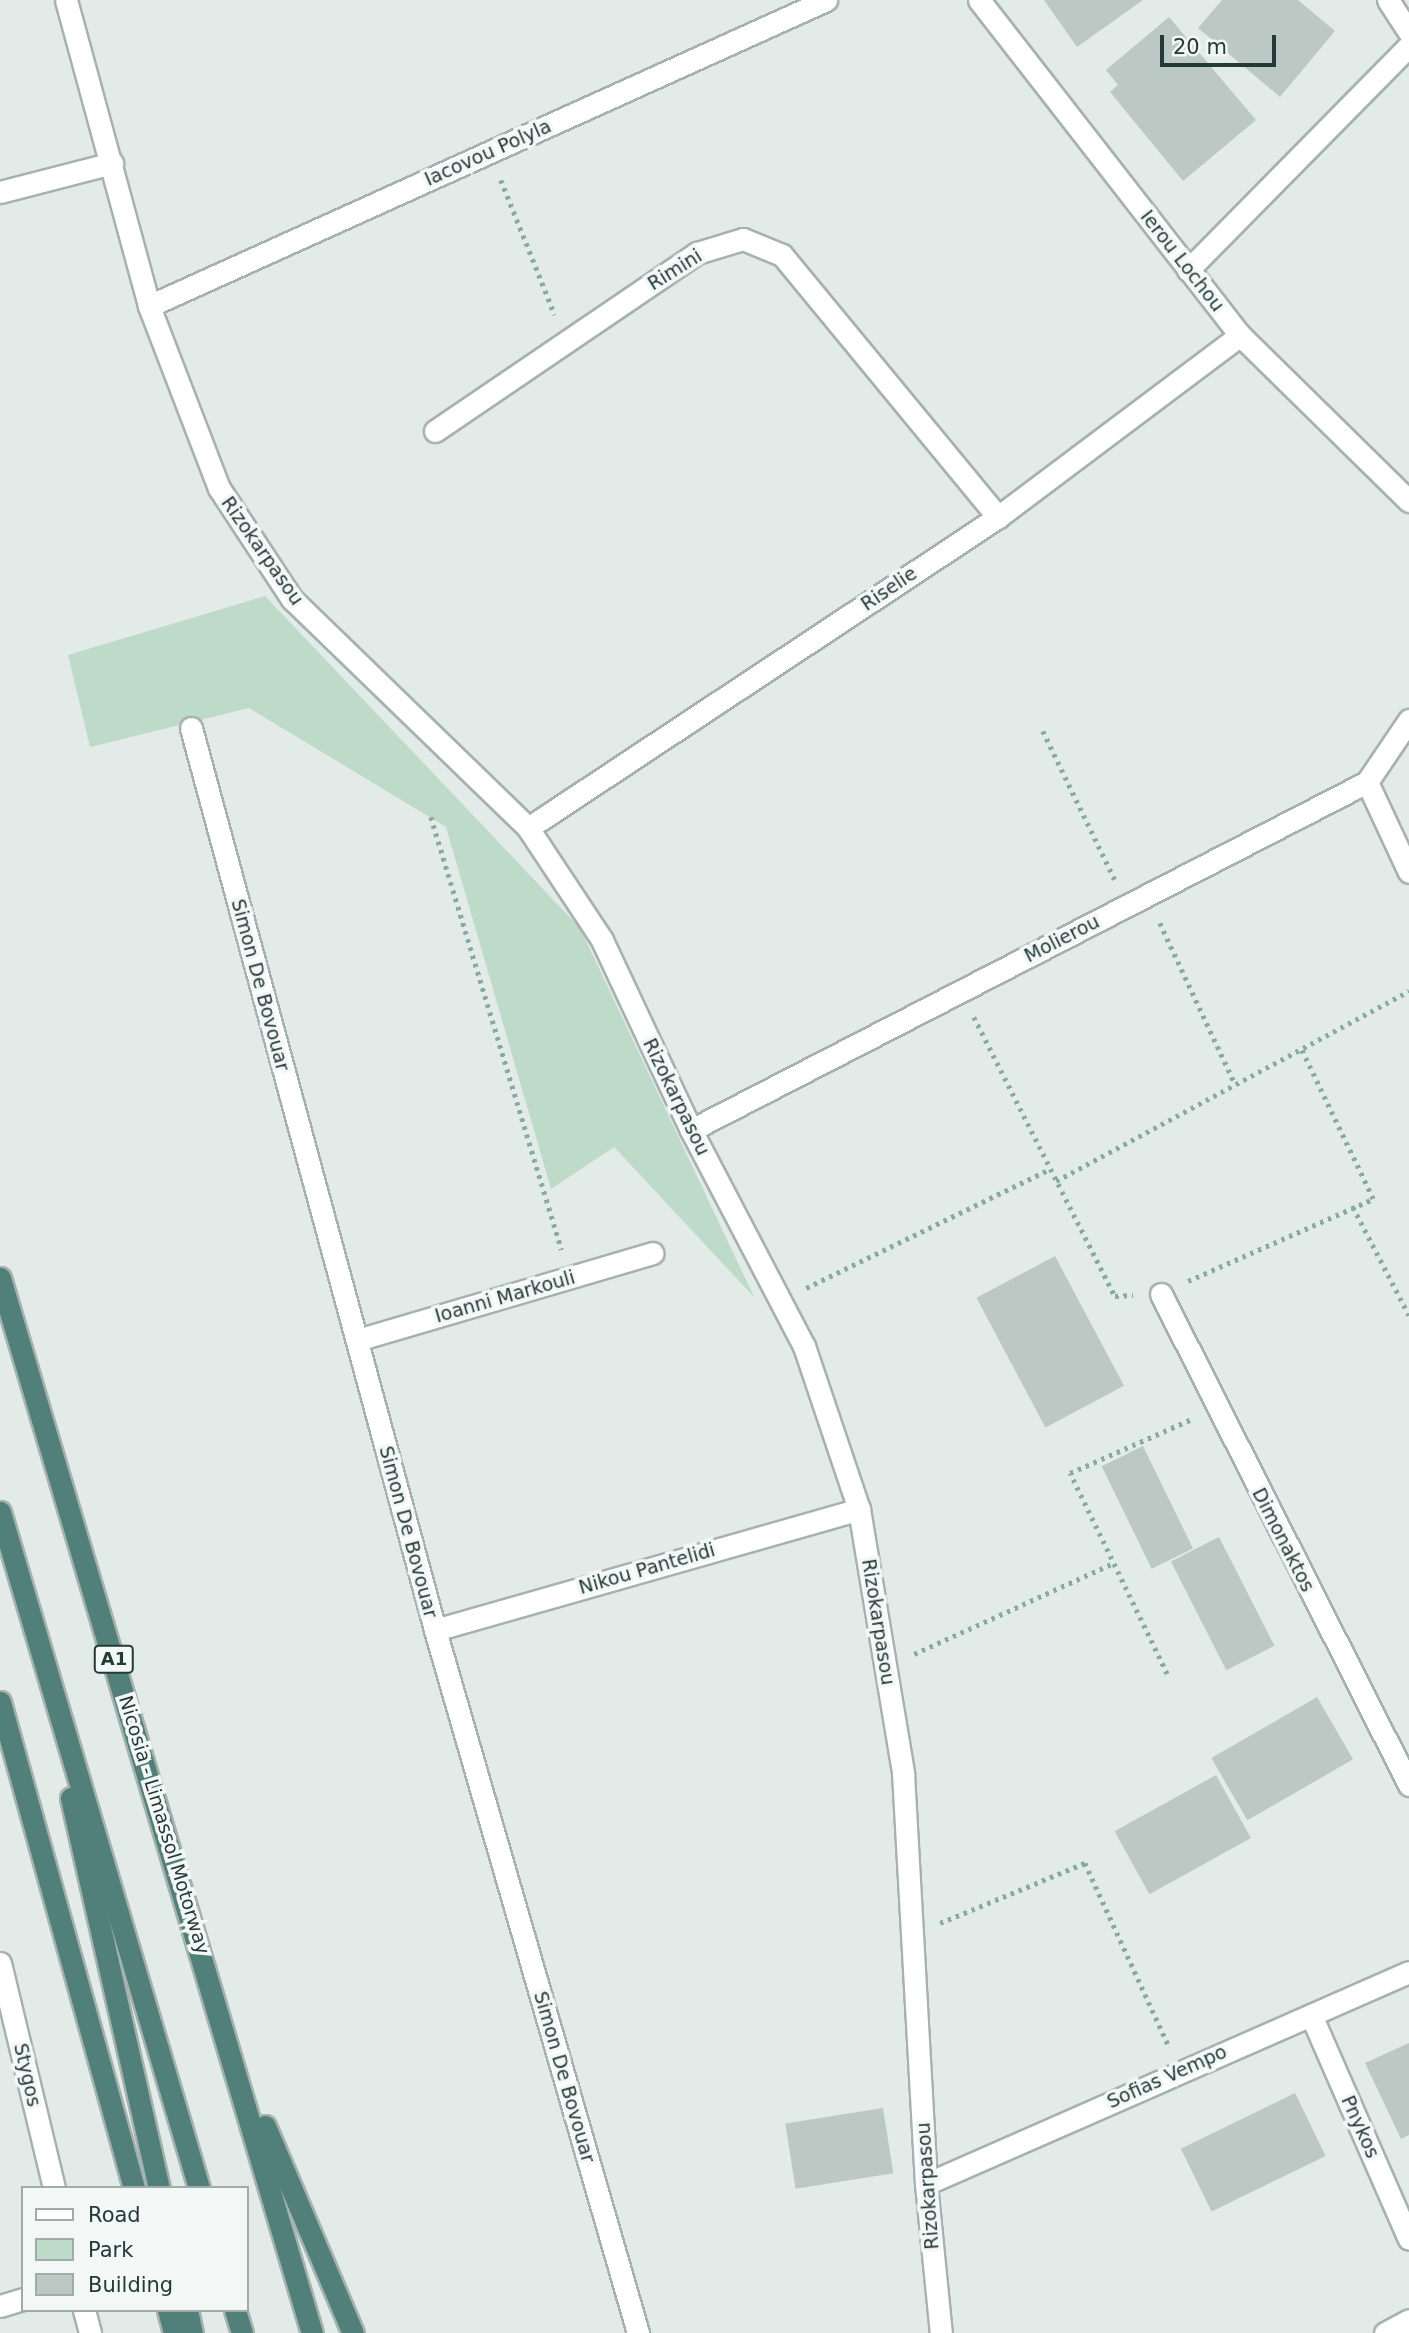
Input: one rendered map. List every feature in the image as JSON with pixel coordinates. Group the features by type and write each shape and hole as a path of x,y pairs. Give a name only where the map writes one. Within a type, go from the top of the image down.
{"highway":[{"name":"Nicosia - Limassol Motorway","path":"0,1278 228,2040 312,2333"},
{"path":"0,1513 198,2186"},
{"path":"34,1625 159,2186"},
{"path":"0,1702 133,2186"},
{"path":"228,2040 353,2333"},
{"path":"169,2312 174,2333"},
{"path":"187,2312 192,2333"},
{"path":"236,2312 242,2333"}],"street":[{"name":"Rizokarpasou","path":"66,0 149,306 219,488 292,599 528,828 602,940 691,1130 804,1346 859,1509 903,1773 926,2183 941,2333"},
{"name":"Iacovou Polyla","path":"149,306 826,0"},
{"name":"Ierou Lochou","path":"979,0 1240,335 1409,501"},
{"path":"1388,0 1409,32"},
{"path":"1188,270 1409,46"},
{"path":"0,192 112,163"},
{"name":"Rimini","path":"435,431 696,253 743,239 782,255 998,517"},
{"name":"Riselie","path":"528,828 998,517 1240,335"},
{"name":"Molierou","path":"691,1130 1367,782 1409,720"},
{"name":"Simon De Bovouar","path":"191,727 435,1630 638,2333"},
{"path":"1367,782 1409,872"},
{"name":"Ioanni Markouli","path":"357,1340 652,1253"},
{"name":"Dimonaktos","path":"1161,1294 1215,1408 1409,1785"},
{"name":"Nikou Pantelidi","path":"435,1630 859,1509"},
{"name":"Stygos","path":"0,1963 54,2186"},
{"name":"Sofias Vempo","path":"926,2183 1409,1972"},
{"name":"Pnykos","path":"1311,2015 1409,2239"},
{"path":"0,2306 21,2300"},
{"path":"85,2312 90,2333"},
{"path":"1385,2333 1409,2320"}],"path":[{"path":"489,153 566,342"},
{"path":"1043,731 1127,906"},
{"path":"431,817 570,1277"},
{"path":"1147,896 1235,1084"},
{"path":"1056,1181 1409,991"},
{"path":"961,992 1115,1296 1161,1294 1373,1199 1301,1049"},
{"path":"780,1300 1050,1169"},
{"path":"1353,1207 1409,1315"},
{"path":"1167,1674 1070,1473 1215,1408"},
{"path":"886,1667 1114,1563"},
{"path":"914,1934 1085,1863 1180,2071"}],"green space":[{"path":"265,596 580,928 754,1297 614,1147 551,1189 446,827 249,708 90,747 68,655"}],"building":[{"path":"1044,0 1143,0 1077,47"},
{"path":"1222,0 1298,0 1335,31 1280,97 1198,28"},
{"path":"1169,17 1256,120 1183,181 1110,92 1118,85 1106,70"},
{"path":"1055,1256 1124,1386 1045,1428 976,1298"},
{"path":"1143,1446 1193,1548 1152,1569 1102,1466"},
{"path":"1219,1537 1274,1646 1226,1670 1171,1562"},
{"path":"1317,1697 1353,1759 1247,1820 1211,1758"},
{"path":"1216,1775 1251,1838 1149,1894 1115,1831"},
{"path":"1409,2043 1409,2135 1401,2139 1365,2063"},
{"path":"1295,2093 1326,2156 1212,2212 1181,2149"},
{"path":"883,2108 893,2173 796,2189 785,2123"}]}
